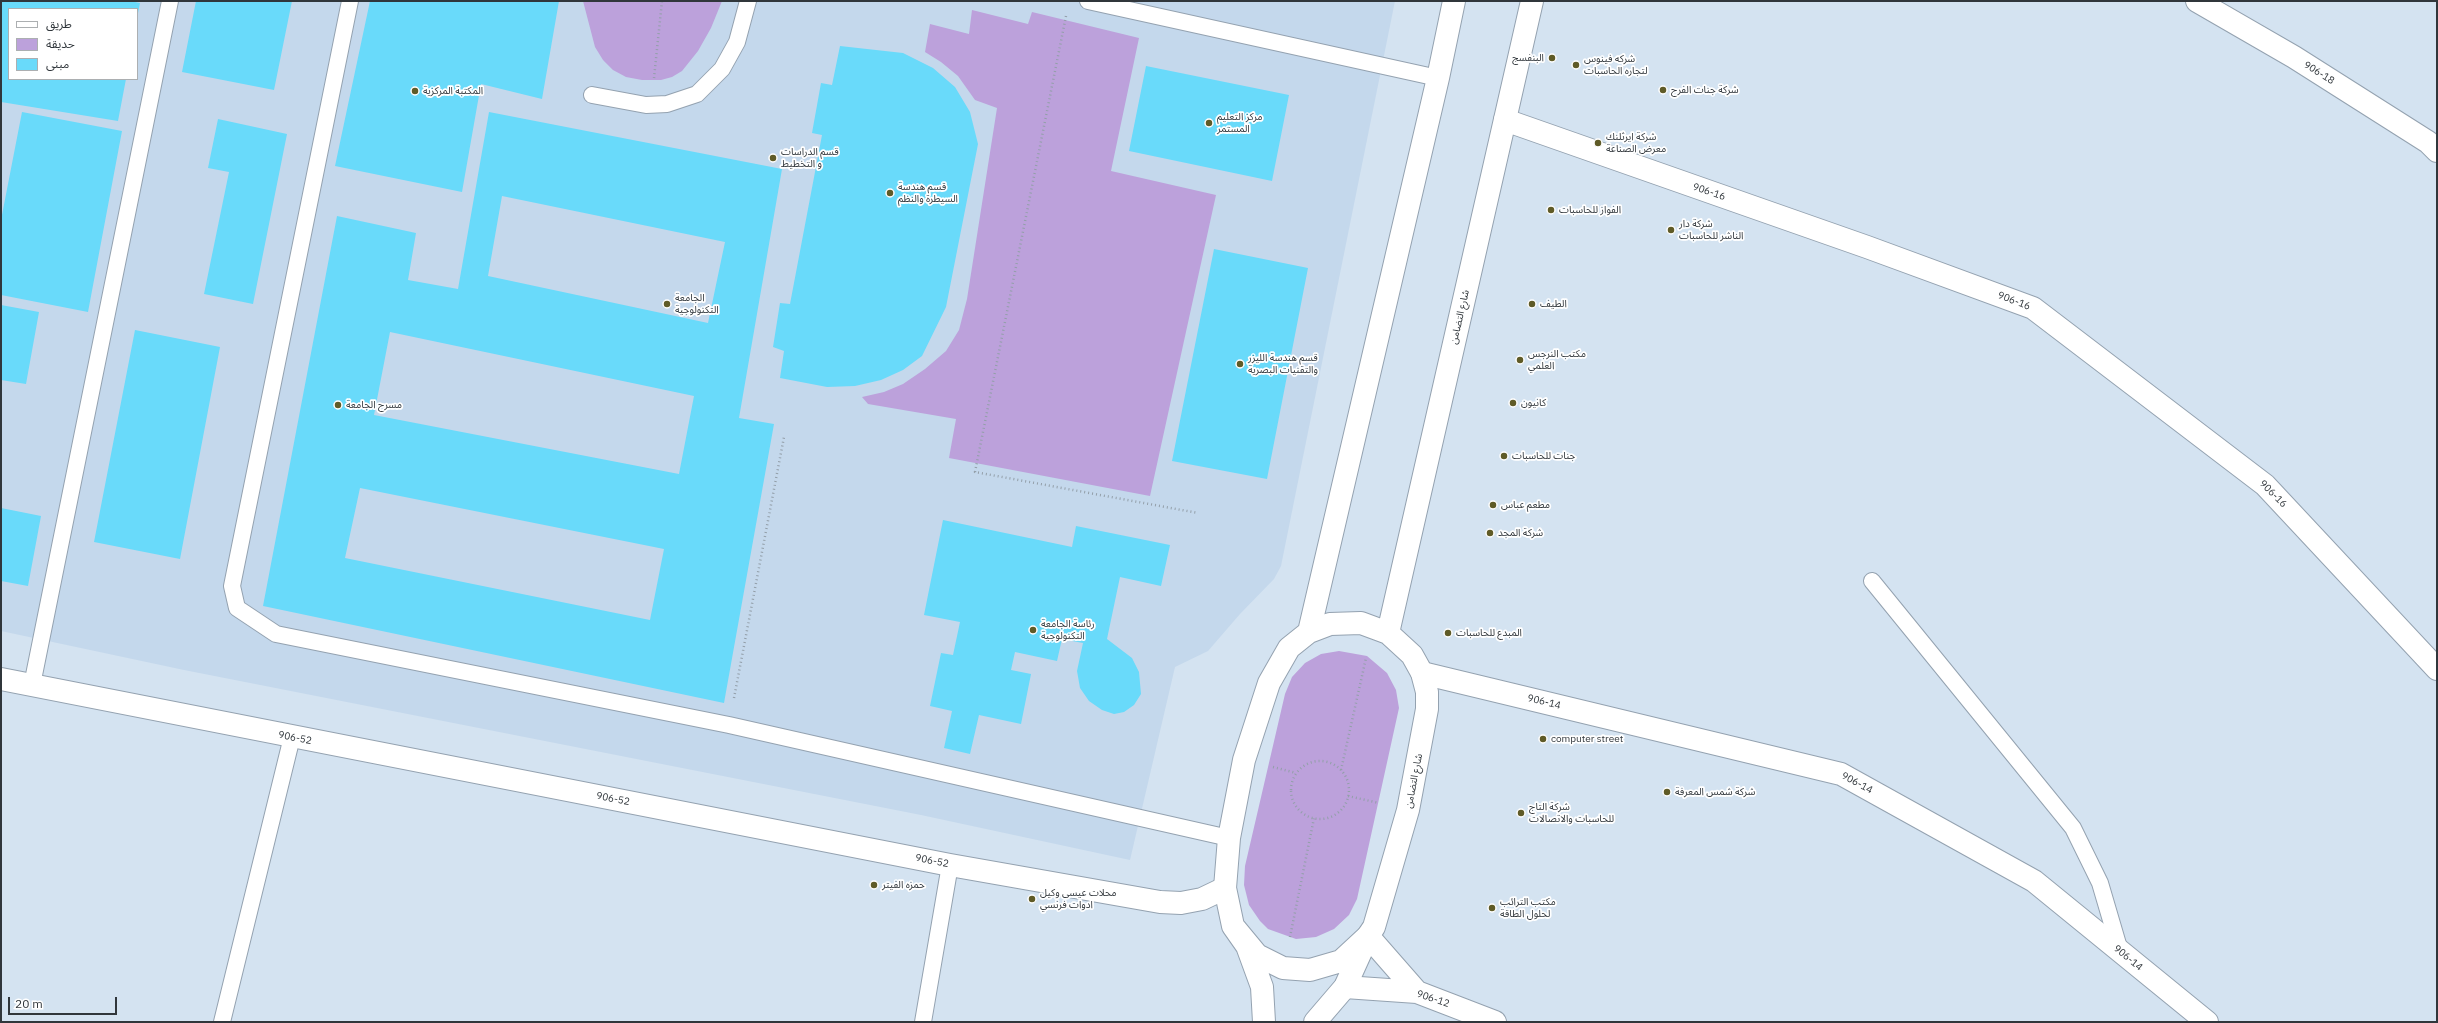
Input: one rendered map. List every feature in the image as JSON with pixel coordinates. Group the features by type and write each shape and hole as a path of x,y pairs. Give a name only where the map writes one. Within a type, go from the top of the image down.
{"street":[{"path":"1309,632 1438,78 1454,1"},
{"name":"شارع التضامن","path":"1381,630 1505,120 1532,1"},
{"name":"906-18","path":"2197,1 2294,57 2428,142 2437,151"},
{"name":"906-16","path":"1505,120 1867,247 2033,308 2265,485 2437,670"},
{"name":"شارع التضامن","path":"1264,1022 1262,987 1247,946 1233,926 1225,888 1229,838 1244,760 1268,683 1289,648 1309,632 1330,624 1361,623 1381,630 1412,655 1422,673 1427,692 1427,709 1408,810 1378,917 1345,987 1315,1022"},
{"name":"906-14","path":"1422,673 1841,774 2034,881 2207,1022"},
{"name":"906-52","path":"1,679 950,865 1160,902 1181,903 1202,900 1225,888"},
{"name":"شارع التضامن","path":"1233,926 1257,955 1283,968 1310,970 1329,966 1341,961 1368,936"},
{"path":"1368,936 1417,992"},
{"name":"906-12","path":"1345,987 1417,992 1495,1022"}],"lane":[{"path":"32,686 170,1"},
{"path":"350,1 232,586 237,608 276,634 729,725 1229,838"},
{"path":"592,95 625,103 650,105 685,99 697,94 707,86 722,69 737,42 748,1"},
{"path":"1088,1 1438,78"},
{"path":"1872,581 2073,828 2100,883 2120,951"},
{"path":"222,1022 292,737"},
{"path":"923,1022 950,865"}],"path":[{"path":"650,105 662,1"},
{"path":"1067,9 975,472 1198,513"},
{"path":"729,725 784,437"},
{"path":"1341,770 1381,630"},
{"path":"1318,761 1326,761 1341,770 1349,786 1345,804 1331,816 1314,818 1305,815 1293,801 1292,782 1296,773 1302,767 1318,761"},
{"path":"1283,968 1314,818"}],"shaded area":[{"name":"الجامعة التكنولوجية","path":"1,1 1395,1 1281,566 1274,579 1240,614 1208,651 1175,667 1130,860 921,815 184,670 1,631"}],"green space":[{"path":"583,1 722,1 711,28 698,51 682,71 672,77 661,80 642,80 626,77 613,70 603,60 595,47"},
{"path":"972,10 1028,24 1032,12 1139,38 1111,171 1216,195 1150,496 949,458 956,419 868,404 862,397 884,392 903,384 925,369 946,351 959,330 967,299 997,108 975,100 958,76 941,62 925,52 930,24 969,34"},
{"path":"1339,651 1367,656 1387,673 1396,690 1399,708 1357,899 1349,915 1334,929 1316,937 1296,939 1268,929 1260,921 1249,905 1244,885 1245,866 1285,694 1292,677 1305,663 1321,654"}],"building":[{"path":"1,1 130,1 140,3 138,13 138,8 8,8 8,80 126,80 118,121 1,102"},
{"path":"196,1 292,1 274,90 182,72"},
{"name":"المكتبة المركزية","path":"370,1 559,1 542,99 481,84 462,192 335,166"},
{"name":"قسم هندسة السيطرة والنظم","path":"840,46 903,53 933,68 955,87 970,112 978,144 946,307 922,356 903,370 881,380 855,386 827,387 780,378 784,351 773,347 780,303 790,304 822,135 812,133 821,83 832,85"},
{"name":"مركز التعليم المستمر","path":"1146,66 1289,95 1272,181 1129,151"},
{"path":"22,112 122,131 88,312 1,295 1,220"},
{"name":"مسرح الجامعة","path":"489,112 782,169 739,418 774,424 724,703 263,606 337,216 416,233 408,280 458,289","holes":["502,196 725,242 708,323 488,276","390,332 694,396 679,474 374,415","360,488 664,549 650,620 345,558"]},
{"path":"218,119 287,134 253,304 204,294 229,172 208,168"},
{"name":"قسم هندسة الليزر والتقنيات البصرية","path":"1214,249 1308,268 1267,479 1172,461"},
{"path":"1,305 39,312 26,384 1,380"},
{"path":"135,330 220,347 180,559 94,542"},
{"path":"1,508 41,516 28,586 1,581"},
{"name":"رئاسة الجامعة التكنولوجية","path":"943,520 1072,547 1076,526 1170,545 1161,586 1120,577 1107,639 1132,658 1139,672 1141,694 1134,705 1124,712 1114,714 1102,710 1089,701 1080,688 1077,671 1083,643 1062,639 1057,661 1015,652 1011,670 1031,674 1021,724 979,715 970,754 944,748 952,711 930,706 941,653 953,655 960,622 924,615"}],"place":[{"name":"البنفسج","path":"1552,58"},
{"name":"شركه فينوس لتجاره الحاسبات","path":"1576,65"},
{"name":"شركة جنات الفرح","path":"1663,90"},
{"name":"المكتبة المركزية","path":"415,91"},
{"name":"مركز التعليم المستمر","path":"1209,123"},
{"name":"شركة ايرثلنك معرض الصناعة","path":"1598,143"},
{"name":"قسم الدراسات و التخطيط","path":"773,158"},
{"name":"قسم هندسة السيطرة والنظم","path":"890,193"},
{"name":"الفواز للحاسبات","path":"1551,210"},
{"name":"شركة دار الناشر للحاسبات","path":"1671,230"},
{"name":"الجامعة التكنولوجية","path":"667,304"},
{"name":"الطيف","path":"1532,304"},
{"name":"مكتب النرجس العلمي","path":"1520,360"},
{"name":"قسم هندسة الليزر والتقنيات البصرية","path":"1240,364"},
{"name":"كانيون","path":"1513,403"},
{"name":"مسرح الجامعة","path":"338,405"},
{"name":"جنات للحاسبات","path":"1504,456"},
{"name":"مطعم عباس","path":"1493,505"},
{"name":"شركة المجد","path":"1490,533"},
{"name":"رئاسة الجامعة التكنولوجية","path":"1033,630"},
{"name":"المبدع للحاسبات","path":"1448,633"},
{"name":"computer street","path":"1543,739"},
{"name":"شركة شمس المعرفة","path":"1667,792"},
{"name":"شركة التاج للحاسبات والاتصالات","path":"1521,813"},
{"name":"حمزه الفيتر","path":"874,885"},
{"name":"محلات عيسى وكيل ادوات فرنسي","path":"1032,899"},
{"name":"مكتب الترائب لحلول الطاقة","path":"1492,908"}]}
